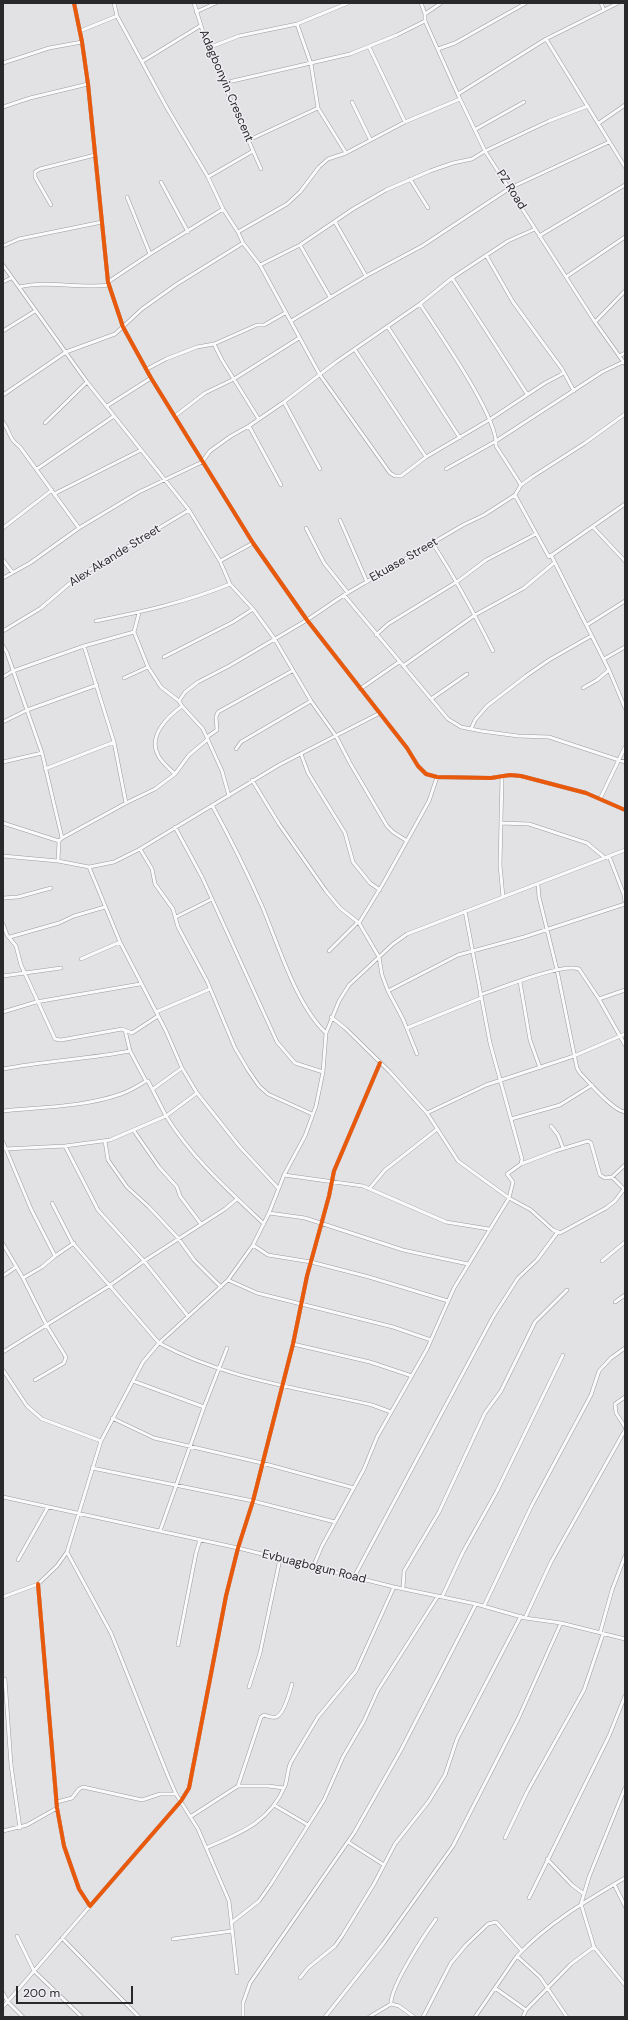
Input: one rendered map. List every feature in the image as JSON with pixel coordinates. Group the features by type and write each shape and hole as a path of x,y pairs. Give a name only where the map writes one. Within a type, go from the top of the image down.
{"street":[{"path":"74,3 82,42 88,84 108,284 123,327 151,378 253,543 307,620 408,748 418,766 426,774 437,777 491,778 502,776 521,776 586,793 625,810"},
{"path":"119,3 114,4 117,16 143,61 167,108 208,177 243,243 260,265 320,375 390,473 395,476 401,476 426,458 489,420 527,394 564,373"},
{"name":"Adagbonyin Crescent","path":"194,3 208,48 261,169"},
{"path":"196,12 216,3"},
{"path":"208,48 239,36 297,24 348,3"},
{"name":"PZ Road","path":"421,3 425,14 425,21 485,150 595,322 624,363"},
{"path":"425,14 441,3"},
{"path":"438,49 455,42 526,3"},
{"path":"601,3 604,10"},
{"path":"458,94 546,39 618,3"},
{"path":"80,31 117,16"},
{"path":"224,82 251,75 311,64 369,47 425,21"},
{"path":"297,24 311,64 318,108 346,153"},
{"path":"143,61 200,26"},
{"path":"546,39 625,167"},
{"path":"3,63 49,48 82,42"},
{"path":"369,47 405,122"},
{"path":"3,107 30,98 88,84"},
{"path":"238,232 286,204 300,192 318,167 328,159 346,153 370,139 405,122 460,99"},
{"path":"352,102 370,139"},
{"path":"476,129 524,102"},
{"path":"599,123 625,105"},
{"path":"260,265 300,245 386,190 452,163 472,159 485,150 513,140 549,121 588,106"},
{"path":"249,140 318,108"},
{"path":"291,321 366,276 422,246 510,188 609,142"},
{"path":"208,177 253,151"},
{"path":"51,206 35,177 35,172 40,169 95,155"},
{"path":"410,179 428,208"},
{"path":"160,182 188,232"},
{"path":"539,236 625,185"},
{"path":"127,197 150,254"},
{"path":"19,287 33,284 96,287 108,284 150,254 224,209"},
{"path":"3,246 19,239 102,222"},
{"path":"335,222 366,276"},
{"path":"3,578 13,573 79,528 139,492 202,462 210,451 284,402 420,304 452,278 508,241 535,229"},
{"path":"566,277 625,237"},
{"path":"3,395 66,352 115,334 142,309 177,284 243,243"},
{"path":"300,245 330,297"},
{"path":"486,255 514,302 564,373 574,391"},
{"path":"3,266 87,382 189,510 220,561 230,584 253,609 274,638 292,671 336,736 387,826 407,841"},
{"path":"3,282 11,278"},
{"path":"452,278 527,394"},
{"path":"595,322 625,291"},
{"path":"420,304 471,384 487,413 496,441 496,446 521,485"},
{"path":"3,331 35,312"},
{"path":"147,369 166,359 198,347 214,344 257,325 264,326 285,313"},
{"path":"388,327 460,438"},
{"path":"175,416 205,393 234,379 299,338"},
{"path":"214,344 258,418"},
{"path":"355,350 426,458"},
{"path":"619,356 625,353"},
{"path":"446,469 496,441 602,372 624,363"},
{"path":"107,406 151,378"},
{"path":"45,423 87,382"},
{"path":"284,402 320,469"},
{"name":"Ekuase Street","path":"179,701 185,692 198,682 229,666 274,638 307,620 344,595 463,525 484,515 515,495 521,485 585,443 625,414"},
{"path":"36,469 114,416"},
{"path":"3,422 10,437 20,446 79,528"},
{"path":"249,426 281,485"},
{"path":"3,528 53,492 141,450"},
{"path":"515,495 549,557 593,527 598,521 625,504"},
{"name":"Alex Akande Street","path":"3,631 41,608 76,578 189,510"},
{"path":"340,520 367,582"},
{"path":"593,527 625,561"},
{"path":"306,528 324,563 348,593"},
{"path":"376,635 388,624 458,581 486,560 536,534"},
{"path":"220,561 253,543"},
{"path":"433,544 458,581 493,651"},
{"path":"551,555 604,659 625,708"},
{"path":"3,560 13,573"},
{"path":"403,666 475,615 524,588 554,563"},
{"path":"96,622 139,613 230,584"},
{"path":"344,595 376,635 451,722 470,729 518,736 549,737 625,762"},
{"path":"587,625 625,601"},
{"path":"164,658 233,622 253,609"},
{"path":"139,613 134,632 148,667 161,687 179,701 203,729 222,771 229,796"},
{"path":"3,677 13,671 84,646 134,632"},
{"path":"470,729 475,720 487,706 526,676 549,660 591,636"},
{"path":"3,646 7,653 42,753 60,839 58,860"},
{"path":"84,646 114,742 126,803"},
{"path":"604,659 625,647"},
{"path":"360,688 399,662"},
{"path":"124,678 148,667"},
{"path":"583,688 597,680 609,670"},
{"path":"3,823 60,839 155,789 175,774 189,755 217,730 216,717 218,712 292,671"},
{"path":"431,699 467,674"},
{"path":"3,722 27,710 97,685"},
{"path":"236,749 241,742 311,701"},
{"path":"175,774 158,756 153,742 158,732 182,706"},
{"path":"3,856 58,860 89,867 114,862 140,849 229,796 252,780 380,713"},
{"path":"45,769 114,742"},
{"path":"600,799 625,747"},
{"path":"3,762 42,753"},
{"path":"301,754 308,774 345,833 353,862 370,883 380,890"},
{"path":"502,776 500,865 503,897"},
{"path":"329,951 358,922 380,890 429,801 437,777"},
{"path":"252,780 279,824 326,891 340,908 358,922 379,957 382,975 388,991 407,1028 417,1054"},
{"path":"212,805 237,852 276,943 304,1003 314,1022 326,1033"},
{"path":"501,823 529,824 587,844 605,858"},
{"path":"175,827 212,899 277,1042 295,1063 323,1072"},
{"path":"140,849 152,870 155,884 173,908 178,927 210,989 235,1048 259,1086 268,1094 312,1114"},
{"path":"3,1597 38,1584 57,1566 67,1552 80,1514 82,1499 101,1440 143,1362 159,1343 228,1280 253,1245 269,1213 284,1175 296,1156 312,1114 319,1094 323,1072 326,1033 332,1017 348,985 407,934 625,850"},
{"path":"388,991 441,962 458,955 547,929 625,903 624,895 609,856"},
{"path":"89,867 120,942 140,984 157,1014 182,1068 197,1093 240,1147 278,1188"},
{"path":"538,884 539,897 557,970 574,1056 580,1073 621,1112 625,1112"},
{"path":"3,898 18,897 51,888"},
{"path":"176,917 212,899"},
{"path":"3,936 59,923 76,915 105,907"},
{"path":"465,911 481,996 500,1081 522,1159 521,1164"},
{"path":"3,924 8,936 16,946 20,965 26,973 36,1002 56,1040 114,1030 125,1030 132,1033 136,1032 157,1014 210,989"},
{"path":"81,959 120,942"},
{"path":"407,1028 481,996 557,970 573,967 579,969 599,999 625,1045"},
{"path":"3,976 61,968"},
{"path":"520,982 530,1040 540,1068"},
{"path":"3,1012 36,1002 140,984"},
{"path":"599,999 625,990"},
{"path":"332,1017 380,1063 427,1113 436,1130 458,1161 509,1198 531,1210 557,1233 563,1233 606,1208 615,1201 624,1190 612,1177"},
{"path":"125,1030 130,1051 146,1081 148,1081 153,1089 166,1116 181,1141 214,1177 264,1224"},
{"path":"427,1113 500,1081 574,1056 625,1034"},
{"path":"3,1069 30,1064 87,1059 130,1051"},
{"path":"3,2007 181,1801 189,1788 226,1596 238,1548 253,1502 293,1344 311,1262 334,1171 380,1063"},
{"path":"153,1089 182,1068"},
{"path":"3,1111 105,1100 123,1094 146,1081"},
{"path":"511,1119 560,1105 592,1085"},
{"path":"6,1149 65,1146 105,1141 134,1131 166,1116 197,1093"},
{"path":"551,1126 558,1135 563,1148"},
{"path":"369,1189 385,1170 436,1130"},
{"path":"134,1131 159,1167 177,1187 180,1196 201,1224"},
{"path":"105,1141 108,1160 127,1187 150,1207 178,1238 194,1260 221,1287"},
{"path":"3,1142 31,1209 55,1256"},
{"path":"314,1567 335,1522 364,1469 377,1437 432,1340 448,1301 468,1264 509,1198 513,1184 507,1174 508,1171 521,1164 583,1142 589,1142 600,1175 605,1178 612,1177 625,1165"},
{"path":"65,1146 98,1210 144,1261 188,1316"},
{"path":"284,1175 363,1186 446,1222 489,1229"},
{"path":"3,1352 109,1286 237,1199"},
{"path":"52,1203 74,1244 159,1343 177,1353 218,1370 372,1405 391,1412"},
{"path":"269,1213 322,1222 403,1250 468,1264"},
{"path":"354,1577 493,1317 518,1278 537,1260 557,1233"},
{"path":"602,1261 625,1242"},
{"path":"3,1244 24,1278 47,1326 64,1352 66,1360 64,1363 36,1380"},
{"path":"24,1278 42,1268 55,1256 74,1244"},
{"path":"253,1245 268,1255 311,1262 448,1301"},
{"path":"3,1276 16,1267"},
{"path":"228,1280 257,1293 393,1327 432,1340"},
{"path":"402,1589 404,1571 440,1512 485,1413 501,1391 535,1322 567,1290"},
{"path":"615,1302 625,1295"},
{"path":"293,1344 370,1362 412,1376"},
{"path":"160,1532 190,1445 227,1348"},
{"path":"484,1606 532,1505 591,1396 600,1371 611,1358 625,1348"},
{"path":"231,1923 259,1901 324,1800 343,1757 364,1720 378,1690 440,1596 497,1491 563,1356"},
{"path":"3,1370 27,1406 42,1420 101,1440"},
{"path":"133,1381 204,1407"},
{"path":"525,1618 551,1562 625,1428 615,1408 615,1404 625,1397"},
{"path":"112,1418 154,1438 190,1445 354,1488"},
{"path":"92,1468 177,1485 335,1522"},
{"path":"3,1502 4,1497"},
{"name":"Evbuagbogun Road","path":"4,1497 238,1548 402,1589 476,1604 525,1618 561,1623 625,1639"},
{"path":"18,1560 48,1507"},
{"path":"178,1646 196,1553 200,1540"},
{"path":"67,1552 111,1633 176,1794 190,1816 206,1848 229,1902 237,1973"},
{"path":"505,1838 527,1792 584,1690 601,1634 612,1590 625,1556"},
{"path":"249,1688 260,1653 280,1559"},
{"path":"38,1584 56,1802 64,1846 79,1889 90,1906"},
{"path":"206,1848 243,1832 260,1820 274,1805 284,1788 291,1762 318,1718 356,1671 394,1587"},
{"path":"243,2017 243,2003 250,1983 348,1842 401,1750 476,1604"},
{"path":"300,1978 308,1968 335,1946 395,1844 429,1801 445,1775 457,1739 521,1616"},
{"path":"325,2017 383,1944 453,1846 519,1717 561,1623"},
{"path":"5,1679 10,1765 20,1828"},
{"path":"238,1786 261,1717 264,1715 275,1718 279,1716 288,1699 292,1684"},
{"path":"529,1898 609,1736 625,1696"},
{"path":"190,1816 238,1786 268,1786 284,1788"},
{"path":"56,1802 72,1798 79,1789 83,1787 142,1800 160,1794 176,1794"},
{"path":"625,1788 589,1877 581,1904 594,1947 625,1985"},
{"path":"274,1805 308,1825"},
{"path":"3,1831 20,1828 57,1808"},
{"path":"348,1842 384,1865"},
{"path":"547,1860 572,1885 584,1894"},
{"path":"476,2017 517,1956 522,1951 567,1912 625,1878"},
{"path":"614,1884 625,1906"},
{"path":"391,2004 391,1997 397,1984 436,1919"},
{"path":"423,2017 451,1963 466,1945 488,1924 496,1922 522,1951"},
{"path":"173,1939 232,1931"},
{"path":"16,1936 34,1971 82,2017"},
{"path":"62,1938 139,2017"},
{"path":"523,2017 526,2010 571,1964 594,1947"},
{"path":"517,1956 540,1977 567,2017"},
{"path":"495,1988 526,2010"},
{"path":"3,1993 8,2002 23,2017"},
{"path":"369,2017 391,2004 399,2006 414,2017"}],"cycle path":[{"path":"74,3 82,42 88,84 108,282 123,327 151,378 253,543 307,620 407,748 418,766 426,774 437,777 491,778 510,775 521,776 586,793 625,810"},
{"path":"38,1584 57,1808 64,1846 79,1889 90,1906 181,1801 189,1788 226,1596 238,1548 253,1501 293,1344 307,1276 329,1196 334,1171 380,1063"}]}
